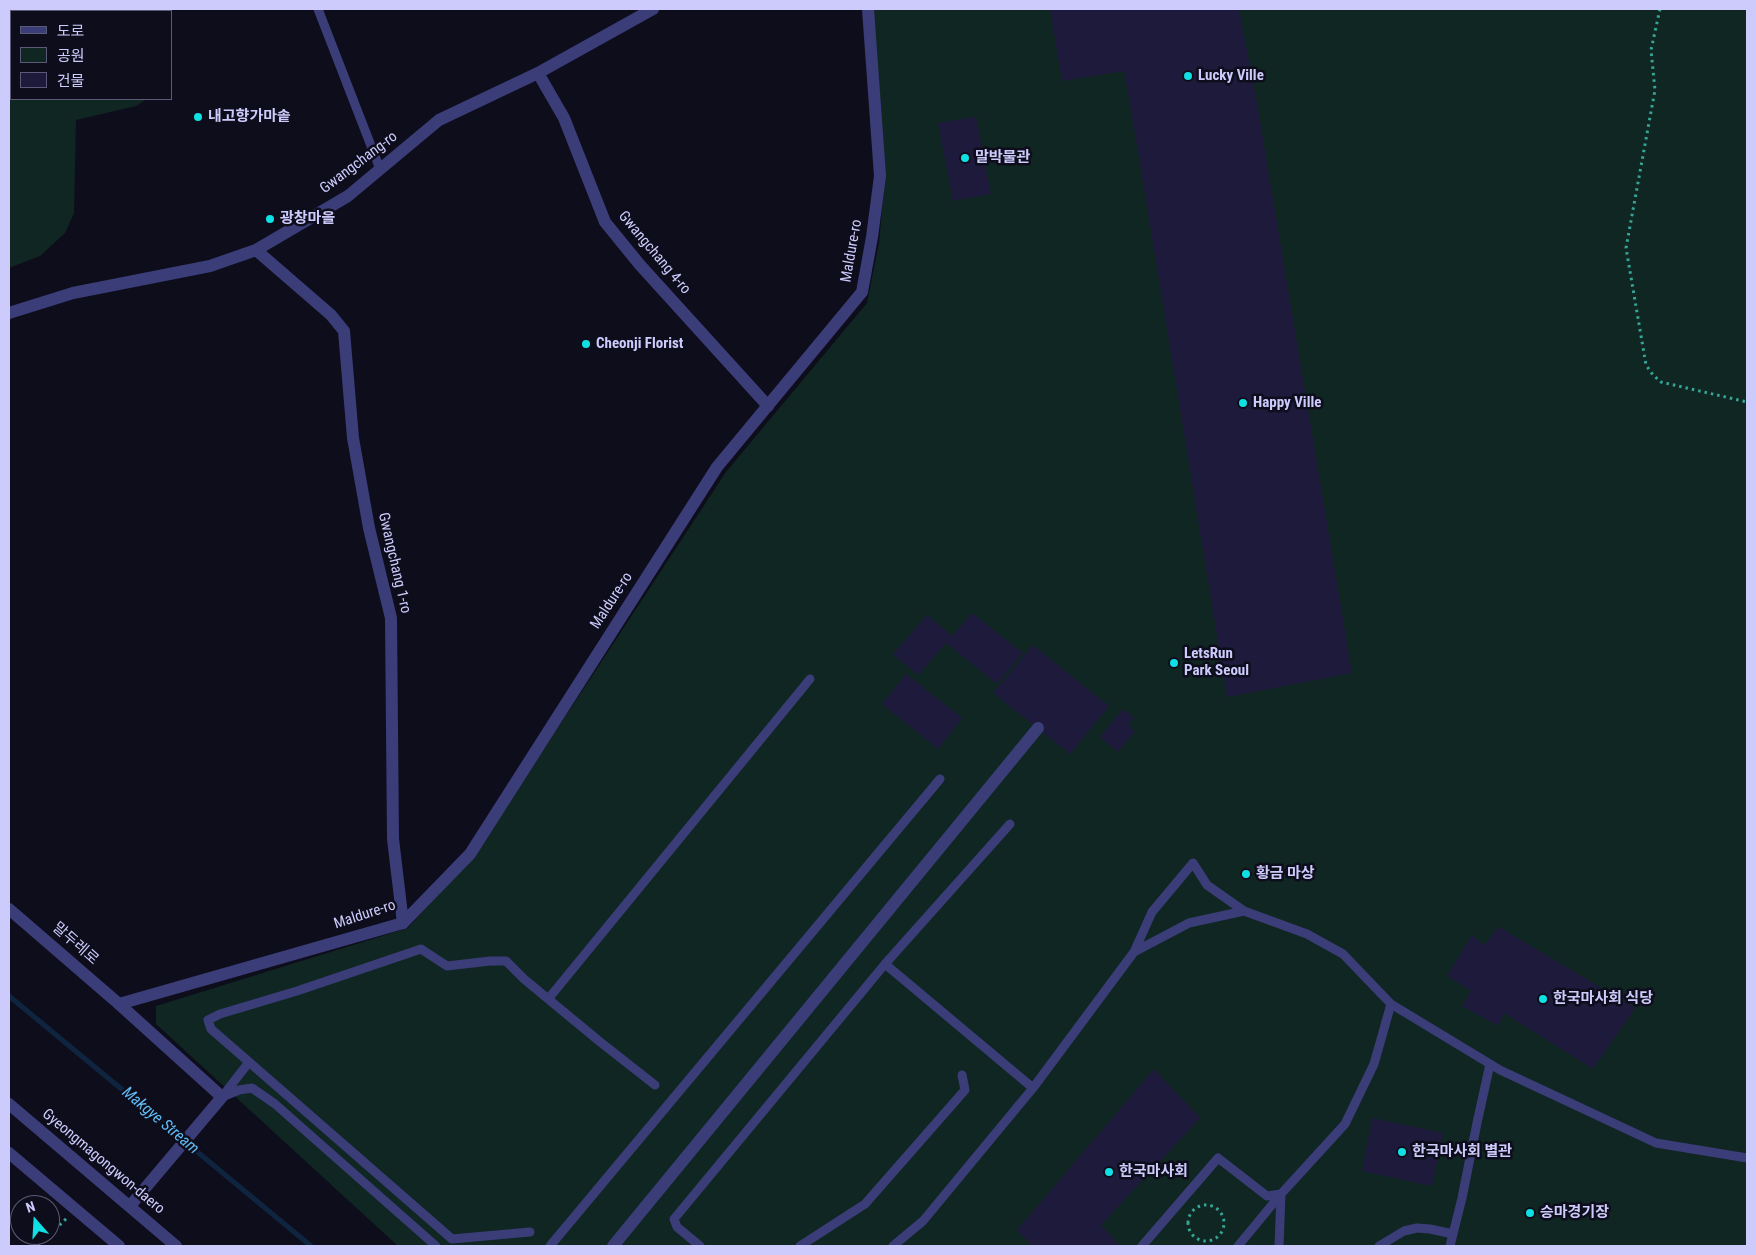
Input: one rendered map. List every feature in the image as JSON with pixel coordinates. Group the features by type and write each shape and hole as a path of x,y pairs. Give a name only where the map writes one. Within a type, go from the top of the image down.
{"street":[{"name":"Gwangchang-ro","path":"9,313 73,293 210,266 256,250 348,196 439,120 538,73 652,9"},
{"name":"Maldure-ro","path":"119,1004 403,923 470,854 717,467 862,292 880,176 868,9"},
{"name":"Gwangchang 4-ro","path":"538,73 564,118 605,222 640,265 768,406"},
{"name":"Gwangchang 1-ro","path":"256,250 331,315 344,331 354,438 369,528 391,618 393,839 403,923"},
{"path":"613,1246 1038,728"},
{"name":"말두레로","path":"9,909 119,1004 222,1097"},
{"path":"130,1206 222,1097"},
{"name":"Gyeongmagongwon-daero","path":"9,1104 176,1246"},
{"path":"9,1153 119,1246"}],"lane":[{"path":"318,9 380,169"},
{"path":"549,998 810,679"},
{"path":"550,1246 940,780"},
{"path":"700,1246 677,1227 674,1219 885,964 1010,824"},
{"path":"893,1246 924,1221 1033,1088 1134,952 1152,912 1193,863 1207,885 1244,911 1308,934 1343,954 1391,1004 1490,1064 1656,1143 1747,1158"},
{"path":"1134,952 1189,923 1244,911"},
{"path":"530,1232 452,1239 210,1029 208,1020 220,1014 298,991 421,949 447,966 506,961 524,979 655,1085"},
{"path":"885,964 1033,1088"},
{"path":"1238,1246 1281,1194 1345,1124 1374,1064 1391,1004"},
{"path":"222,1097 249,1062"},
{"path":"1450,1246 1490,1064"},
{"path":"800,1246 865,1204 965,1090 962,1075"},
{"path":"222,1097 239,1090 252,1088 275,1104 436,1246"},
{"path":"1142,1246 1218,1158 1266,1196 1281,1194"},
{"path":"1279,1246 1281,1194"},
{"path":"1378,1246 1404,1231 1417,1228 1453,1234"}],"path":[{"path":"1660,9 1651,50 1655,90 1626,248 1646,365 1652,376 1661,382 1747,402"},
{"path":"1201,1206 1213,1206 1222,1214 1224,1225 1219,1236 1209,1241 1203,1241 1197,1239 1190,1230 1189,1218 1201,1206"},
{"path":"60,1225 76,1209"}],"green space":[{"name":"LetsRun Park Seoul","path":"873,9 1747,9 1747,1246 398,1246 156,1024 156,1006 408,928 475,854 726,472 867,303 879,243 885,176"},
{"path":"9,44 10,100 145,100 136,106 76,120 74,213 65,233 40,256 9,268"}],"building":[{"name":"Happy Ville","path":"1050,9 1239,9 1258,109 1352,673 1227,697 1124,71 1062,81"},
{"name":"말박물관","path":"976,117 991,194 953,201 938,123"},
{"path":"972,613 1023,653 997,684 946,643 918,675 893,654 927,615 952,636"},
{"path":"1033,645 1109,706 1070,754 993,693"},
{"path":"906,674 962,718 938,749 882,704"},
{"path":"1123,709 1134,718 1128,725 1135,731 1118,752 1100,737"},
{"name":"한국마사회 식당","path":"1499,927 1635,1008 1593,1069 1504,1013 1498,1026 1462,1006 1471,991 1447,976 1472,935 1484,945"},
{"name":"한국마사회","path":"1154,1069 1200,1118 1101,1225 1120,1246 1032,1246 1017,1230"},
{"name":"한국마사회 별관","path":"1372,1118 1443,1133 1432,1186 1362,1171"}],"waterway":[{"name":"Makgye Stream","path":"9,996 311,1246"}],"place":[{"name":"Lucky Ville","path":"1188,76"},
{"name":"내고향가마솥","path":"198,117"},
{"name":"말박물관","path":"965,158"},
{"name":"광창마을","path":"270,219"},
{"name":"Cheonji Florist","path":"586,344"},
{"name":"Happy Ville","path":"1243,403"},
{"name":"LetsRun Park Seoul","path":"1174,663"},
{"name":"황금 마상","path":"1246,874"},
{"name":"한국마사회 식당","path":"1543,999"},
{"name":"한국마사회 별관","path":"1402,1152"},
{"name":"한국마사회","path":"1109,1172"},
{"name":"승마경기장","path":"1530,1213"}]}
